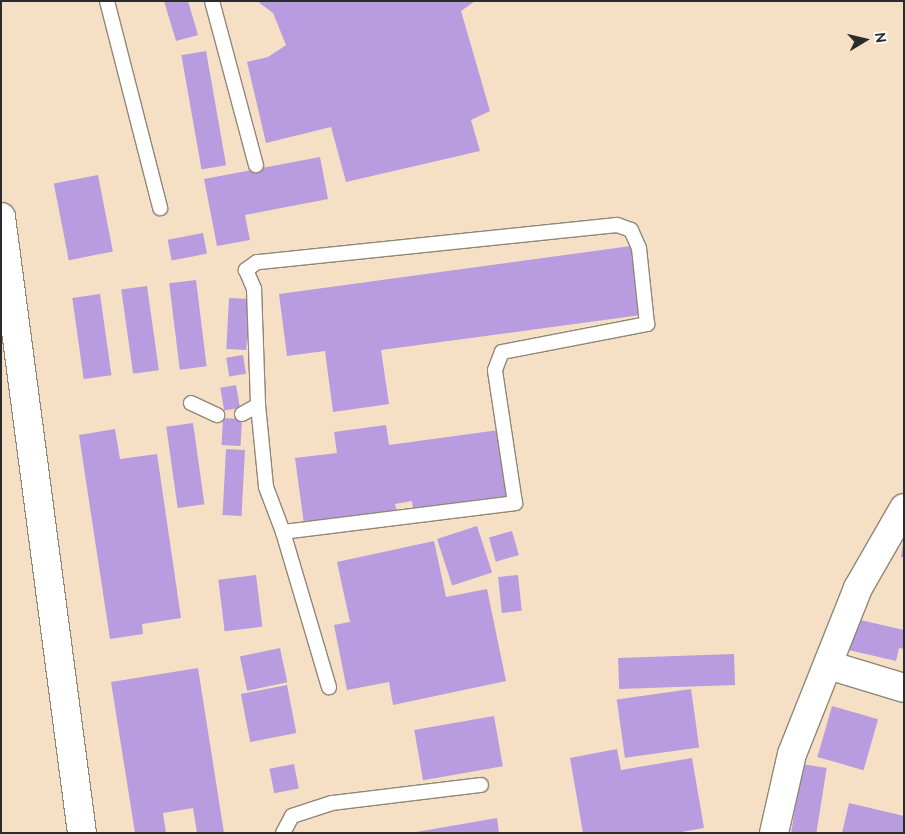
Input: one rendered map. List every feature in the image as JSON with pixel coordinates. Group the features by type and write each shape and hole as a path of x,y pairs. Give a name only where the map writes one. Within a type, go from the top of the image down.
{"street":[{"path":"1,217 82,833"},
{"path":"774,833 792,754 858,588 904,508"},
{"path":"828,665 904,688"}],"lane":[{"path":"107,1 160,208"},
{"path":"212,1 256,164"},
{"path":"283,532 515,502 495,370 502,352 647,324 639,248 631,230 617,225 257,262 246,270 254,289 258,405 266,487 283,532 329,688"},
{"path":"191,403 217,415"},
{"path":"242,414 258,405"},
{"path":"283,833 292,816 332,803 480,784"}],"building":[{"path":"164,1 188,1 198,35 176,41"},
{"path":"257,1 475,1 461,11 490,111 471,120 480,151 346,182 331,127 266,143 247,62 268,57 286,45 273,13"},
{"path":"206,51 226,165 202,170 181,55"},
{"path":"320,157 328,199 245,215 250,240 217,246 204,179"},
{"path":"98,175 113,252 69,260 54,184"},
{"path":"203,233 207,254 172,260 168,240"},
{"path":"631,246 641,315 381,350 389,404 333,412 325,351 287,356 279,294"},
{"path":"196,280 207,366 180,370 169,283"},
{"path":"147,286 159,370 133,374 121,290"},
{"path":"100,294 111,375 84,379 72,298"},
{"path":"229,298 249,299 246,350 226,349"},
{"path":"243,355 246,374 229,376 226,358"},
{"path":"236,385 240,408 224,410 220,388"},
{"path":"223,418 242,419 241,446 222,445"},
{"path":"193,423 204,504 178,508 166,427"},
{"path":"386,425 389,445 499,430 508,497 413,509 412,501 395,504 397,511 304,524 295,458 337,453 334,432"},
{"path":"115,429 120,459 157,454 181,618 142,624 143,634 110,639 79,435"},
{"path":"226,449 245,450 242,516 223,515"},
{"path":"477,526 492,573 452,586 437,539"},
{"path":"512,531 519,555 496,562 489,538"},
{"path":"904,537 904,557 901,557"},
{"path":"434,541 446,597 487,589 506,681 393,705 389,682 347,690 334,625 350,622 337,562"},
{"path":"256,575 262,627 225,631 218,580"},
{"path":"518,575 522,611 502,613 498,577"},
{"path":"847,617 904,630 904,649 899,648 896,661 840,648"},
{"path":"280,648 287,682 247,691 240,657"},
{"path":"734,654 735,685 619,689 618,658"},
{"path":"198,668 224,833 197,833 193,808 163,813 166,833 135,833 111,682"},
{"path":"287,685 296,733 250,742 241,694"},
{"path":"691,689 699,747 625,758 617,699"},
{"path":"832,706 878,719 864,770 817,757"},
{"path":"494,716 503,766 423,780 414,730"},
{"path":"617,749 621,770 692,758 704,828 676,833 583,833 570,758"},
{"path":"294,764 299,789 274,793 269,769"},
{"path":"802,764 827,768 816,833 791,833"},
{"path":"849,803 904,816 904,833 842,833"},
{"path":"497,818 499,833 416,833 416,832"}]}
